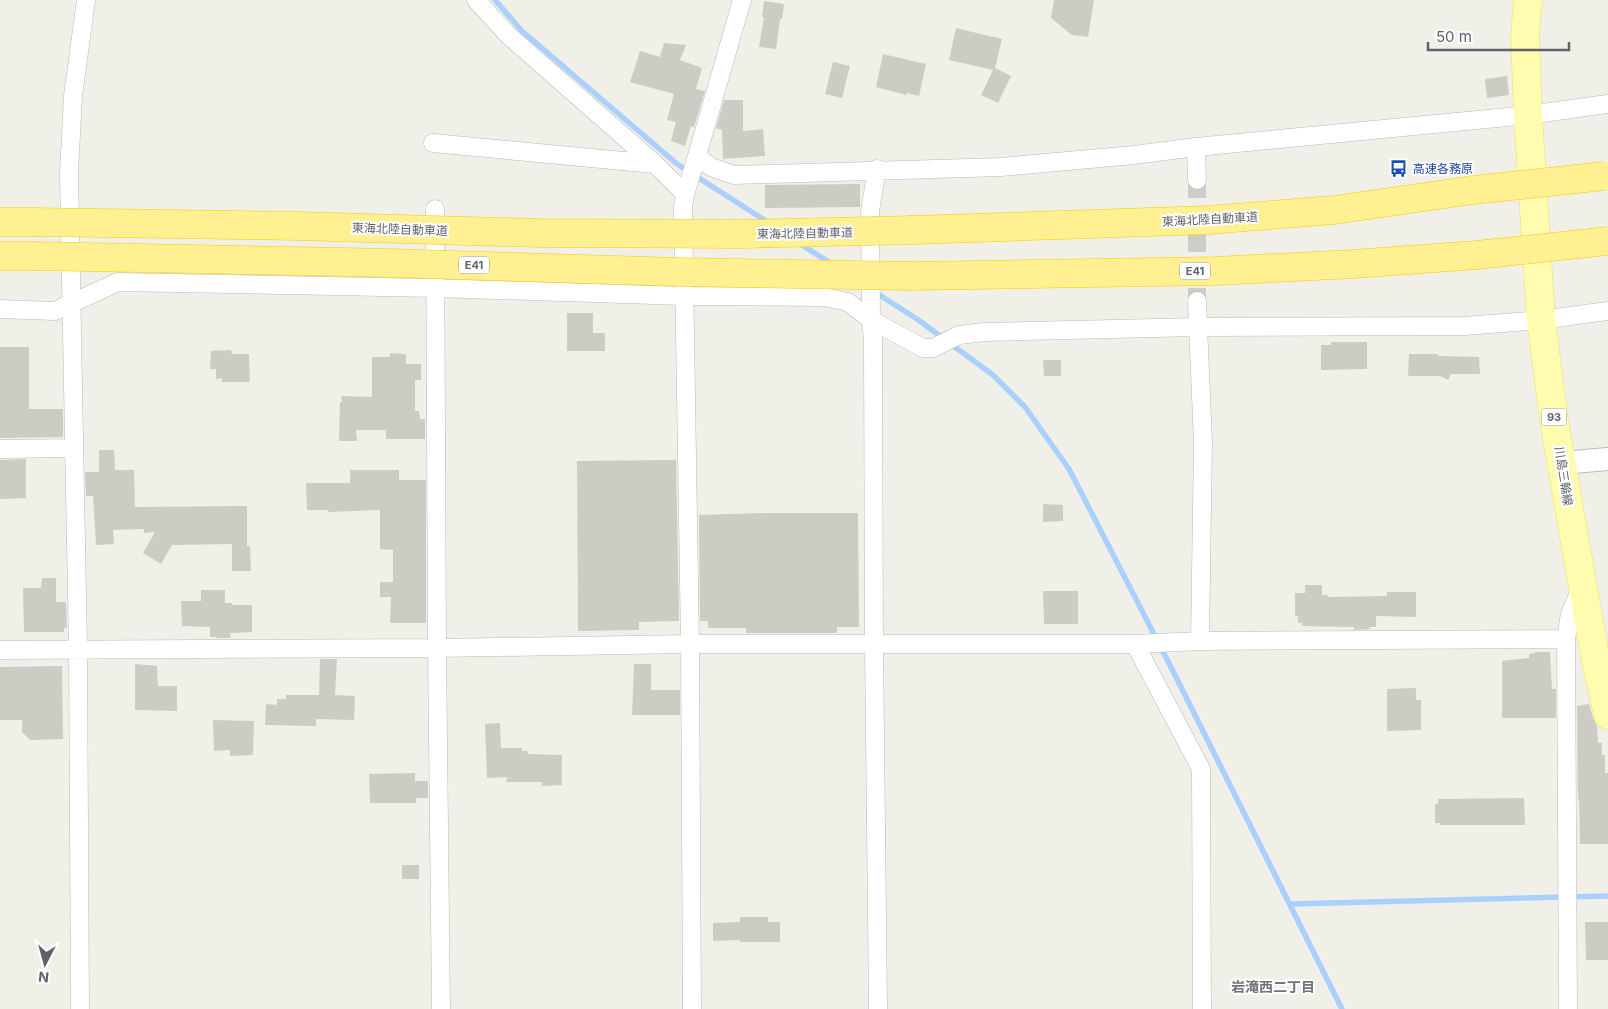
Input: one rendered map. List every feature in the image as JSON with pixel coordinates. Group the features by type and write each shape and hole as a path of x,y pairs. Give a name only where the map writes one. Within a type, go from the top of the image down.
{"highway":[{"name":"東海北陸自動車道","path":"0,222 298,226 540,233 744,234 913,230 1208,220 1334,210 1473,190 1606,175"},
{"name":"E41","path":"0,256 390,262 690,272 914,276 1215,271 1477,255 1608,241"}],"main road":[{"name":"93","path":"1528,0 1525,36 1528,115"},
{"name":"川島三輪線","path":"1528,115 1541,320 1582,585 1608,715"}],"street":[{"path":"80,1009 78,649 73,448 70,173 73,96 86,0"},
{"path":"476,0 509,36 686,191"},
{"path":"692,1009 690,644 684,208 686,191 742,0"},
{"path":"696,160 734,175 877,169 1002,167 1528,115 1608,104"},
{"path":"433,143 655,164"},
{"path":"1196,147 1197,180"},
{"path":"877,169 870,211 870,280 874,340 874,644 878,1009"},
{"path":"435,208 441,1009"},
{"path":"0,309 55,311 118,282 435,288 686,296 824,297 848,302 871,313 923,348 933,348 960,335 984,332 1198,327 1464,326 1541,320 1608,311"},
{"path":"1198,301 1203,443 1200,641"},
{"path":"0,449 73,448"},
{"path":"1562,463 1608,459"},
{"path":"1568,1009 1566,639 1570,614 1582,585"},
{"path":"0,650 1566,639"},
{"path":"1141,643 1202,769 1202,1009"}],"building":[{"path":"1054,0 1094,0 1088,37 1072,35 1051,18"},
{"path":"764,1 784,4 776,49 759,47 764,17 762,17"},
{"path":"956,28 1002,39 995,68 1011,76 998,103 981,95 993,70 949,60"},
{"path":"664,43 686,45 680,60 702,68 696,89 705,91 694,127 691,126 685,146 671,141 676,122 667,120 674,94 630,82 640,51 660,57"},
{"path":"883,54 926,64 919,96 907,93 906,95 876,87"},
{"path":"833,62 850,66 842,98 825,94"},
{"path":"1507,76 1509,95 1487,98 1485,79"},
{"path":"724,100 743,100 743,131 763,129 765,156 723,159 722,130 716,128"},
{"path":"860,184 860,207 765,208 765,185"},
{"path":"567,313 593,313 593,333 605,333 605,351 567,351"},
{"path":"1331,342 1367,342 1367,369 1321,370 1321,345 1331,345"},
{"path":"0,347 29,347 29,409 63,409 63,437 0,438"},
{"path":"231,350 232,354 249,354 250,382 222,382 222,378 216,379 216,369 210,369 211,351"},
{"path":"390,353 406,354 406,364 421,364 421,380 415,380 415,411 419,411 420,419 425,419 425,439 386,439 386,430 356,430 357,441 339,441 341,396 372,397 372,357 390,357"},
{"path":"1409,354 1479,357 1480,374 1451,374 1448,380 1440,376 1408,376"},
{"path":"1043,360 1061,360 1061,376 1044,376"},
{"path":"99,450 114,450 115,470 134,470 135,507 247,506 247,546 250,546 251,571 232,571 232,544 172,545 161,564 143,553 155,532 144,533 144,529 113,530 114,544 96,545 93,496 86,496 85,472 99,472"},
{"path":"26,459 26,498 0,499 0,460"},
{"path":"676,460 679,621 639,622 639,630 578,631 577,461"},
{"path":"350,470 399,470 399,480 426,480 426,623 390,623 391,597 380,597 380,582 393,582 393,550 380,549 380,510 328,512 328,510 307,510 306,483 350,483"},
{"path":"1043,504 1063,505 1063,521 1043,522"},
{"path":"858,513 859,627 837,627 837,633 746,633 746,628 708,628 708,621 700,621 699,515"},
{"path":"42,578 56,578 56,602 66,602 67,628 64,628 64,632 24,632 23,588 41,588"},
{"path":"1305,585 1322,585 1322,595 1328,595 1328,597 1387,596 1387,592 1416,592 1416,617 1376,616 1376,627 1369,627 1370,629 1354,630 1354,627 1302,626 1302,623 1298,623 1298,616 1295,616 1295,593 1305,593"},
{"path":"201,590 225,590 225,603 252,605 252,632 230,633 231,638 216,638 210,637 210,627 182,626 181,601 201,601"},
{"path":"1043,591 1078,591 1078,624 1044,624"},
{"path":"1550,652 1552,689 1556,689 1556,718 1502,718 1502,661 1529,658 1529,654"},
{"path":"320,659 337,659 335,695 355,696 354,720 316,719 316,726 265,725 266,704 277,705 277,699 286,699 286,695 319,695"},
{"path":"135,664 157,666 158,686 177,686 177,711 135,710"},
{"path":"634,664 651,664 651,690 680,690 680,715 632,715"},
{"path":"62,666 63,739 30,740 22,732 22,720 0,720 0,667"},
{"path":"1416,688 1416,700 1421,700 1421,730 1387,731 1387,689"},
{"path":"1589,704 1597,726 1598,743 1602,743 1602,755 1605,755 1605,773 1608,773 1608,844 1580,844 1577,706"},
{"path":"213,720 254,721 253,755 230,756 230,750 214,751"},
{"path":"500,723 501,748 522,748 522,751 527,751 528,754 562,755 562,785 542,786 542,782 506,782 507,777 487,778 485,724"},
{"path":"415,773 415,781 428,781 428,798 416,798 416,803 370,803 369,774"},
{"path":"1524,798 1525,825 1440,825 1440,823 1435,823 1435,804 1438,804 1438,799"},
{"path":"402,865 419,865 419,879 402,879"},
{"path":"740,917 768,917 768,922 780,922 780,942 713,941 713,923 740,922"},
{"path":"1585,922 1608,922 1608,960 1586,960"}],"waterway":[{"path":"495,0 522,31 677,164 769,223"},
{"path":"797,242 832,264"},
{"path":"873,291 917,319 993,375 1025,407 1069,469 1174,673 1342,1009"},
{"path":"1290,904 1608,896"}],"tunnel":[{"path":"1197,180 1197,301"}],"place":[{"name":"高速各務原","path":"1399,168"}],"district":[{"name":"岩滝西二丁目","path":"1273,986"}]}
